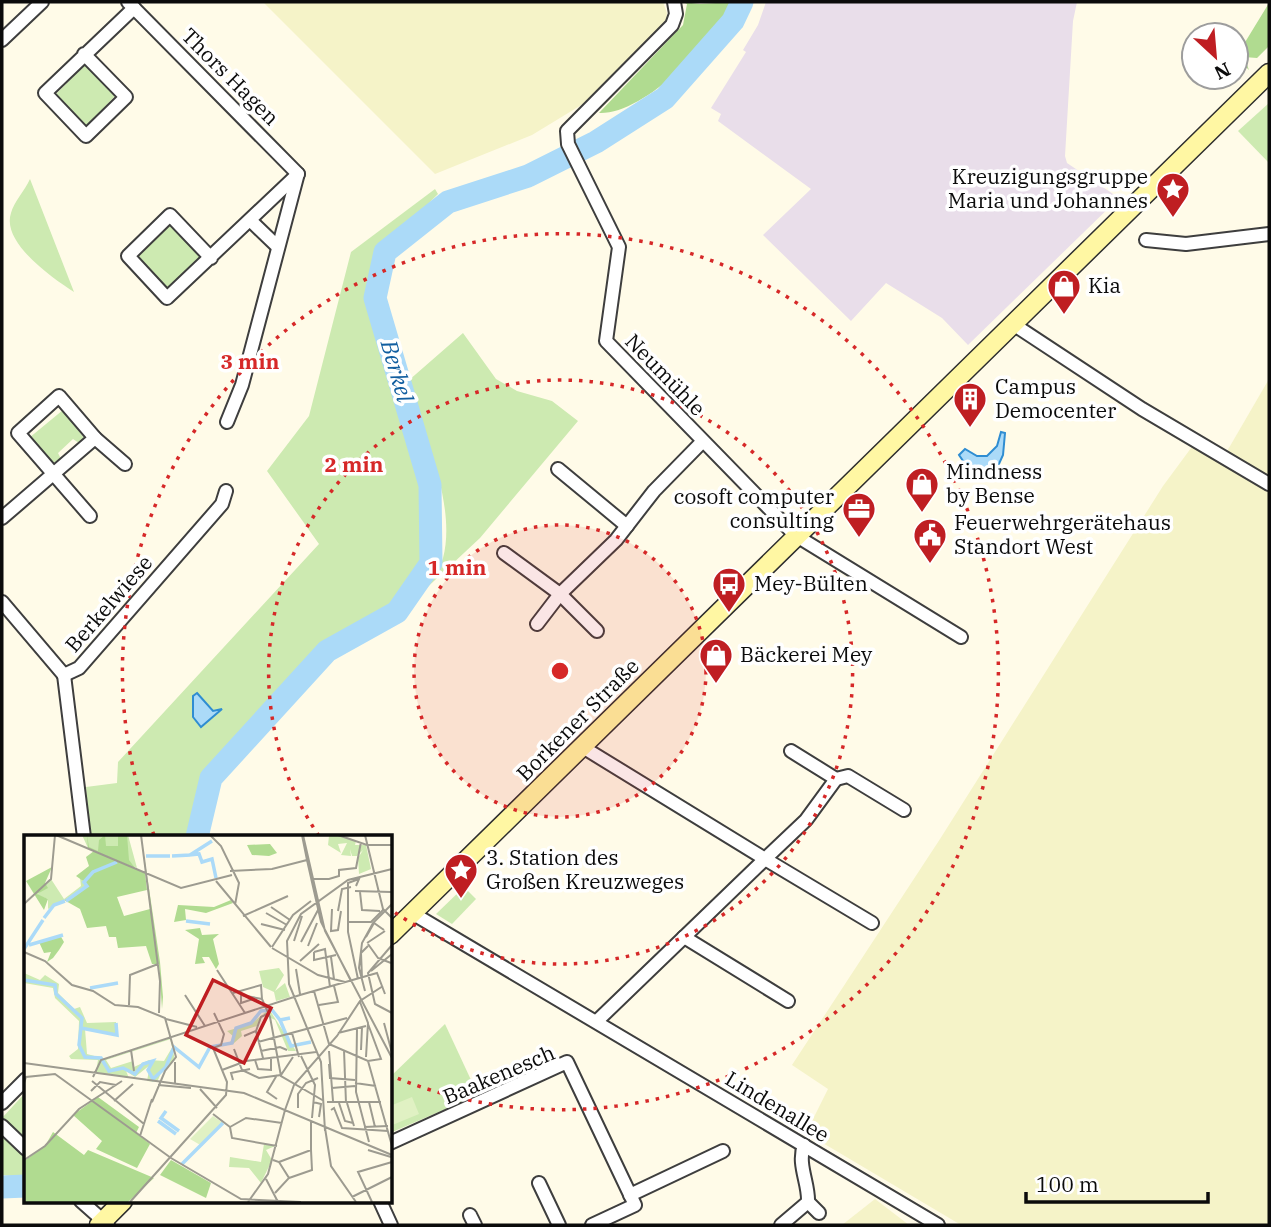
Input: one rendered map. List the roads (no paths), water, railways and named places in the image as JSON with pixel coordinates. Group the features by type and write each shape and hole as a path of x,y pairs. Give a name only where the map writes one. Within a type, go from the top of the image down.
{"street":[{"path":"2,40 42,2"},
{"name":"Neumühle","path":"674,2 676,14 672,25 567,138 619,247 606,341 795,535"},
{"name":"Thors Hagen","path":"84,54 126,97 86,136 45,93 131,5 298,174"},
{"name":"Borkener Straße","path":"392,932 1013,324 1090,245 1269,73"},
{"path":"211,258 170,215 128,256 167,298 211,258 251,221 298,174"},
{"path":"227,422 242,385 298,174"},
{"path":"251,221 278,247"},
{"path":"1146,240 1186,244 1269,233"},
{"path":"1013,324 1142,410 1269,484"},
{"path":"90,516 52,475 18,432 59,396 96,439 125,464"},
{"path":"2,518 96,439"},
{"path":"537,624 560,594 627,526 654,491 702,442"},
{"path":"558,469 627,526"},
{"name":"Berkelwiese","path":"84,835 64,675 79,668 222,504 226,491"},
{"path":"795,535 961,637"},
{"path":"504,553 560,594 597,631"},
{"path":"2,602 64,675"},
{"path":"581,746 872,923"},
{"path":"791,751 835,779"},
{"path":"597,1021 806,820 835,779 848,776 904,810"},
{"name":"Lindenallee","path":"412,913 938,1225"},
{"path":"684,937 788,1001"},
{"name":"Baakenesch","path":"392,1142 567,1062 630,1195"},
{"path":"2,1103 24,1081"},
{"path":"5,1130 24,1147"},
{"path":"781,1225 808,1202 809,1189 800,1155 804,1145"},
{"path":"592,1225 635,1205 630,1195 723,1151"},
{"path":"539,1183 559,1225"},
{"path":"82,1202 103,1224 123,1202"},
{"path":"380,1202 388,1224"},
{"path":"808,1202 818,1213"}],"water":[{"path":"1001,432 1005,433 1003,455 998,466 986,471 976,470 967,465 959,455 965,449 977,456 987,456 997,446"},
{"path":"197,693 213,711 222,709 201,727 193,717 193,696"}],"waterway":[{"name":"Berkel","path":"197,835 211,778 327,651 397,612 431,563 430,485 375,298 385,252 448,202 528,176 596,142 665,98 733,21 742,2"},
{"name":"Berkel","path":"2,1187 24,1186"}],"place":[{"name":"Kreuzigungsgruppe Maria und Johannes","path":"1173,219"},
{"name":"Kia","path":"1064,316"},
{"name":"Campus Democenter","path":"970,429"},
{"name":"Mindness by Bense","path":"922,514"},
{"name":"cosoft computer consulting","path":"859,539"},
{"name":"Feuerwehrgerätehaus Standort West","path":"930,565"},
{"name":"Mey-Bülten","path":"729,614"},
{"name":"Bäckerei Mey","path":"716,685"},
{"name":"3. Station des Großen Kreuzweges","path":"461,900"}]}
